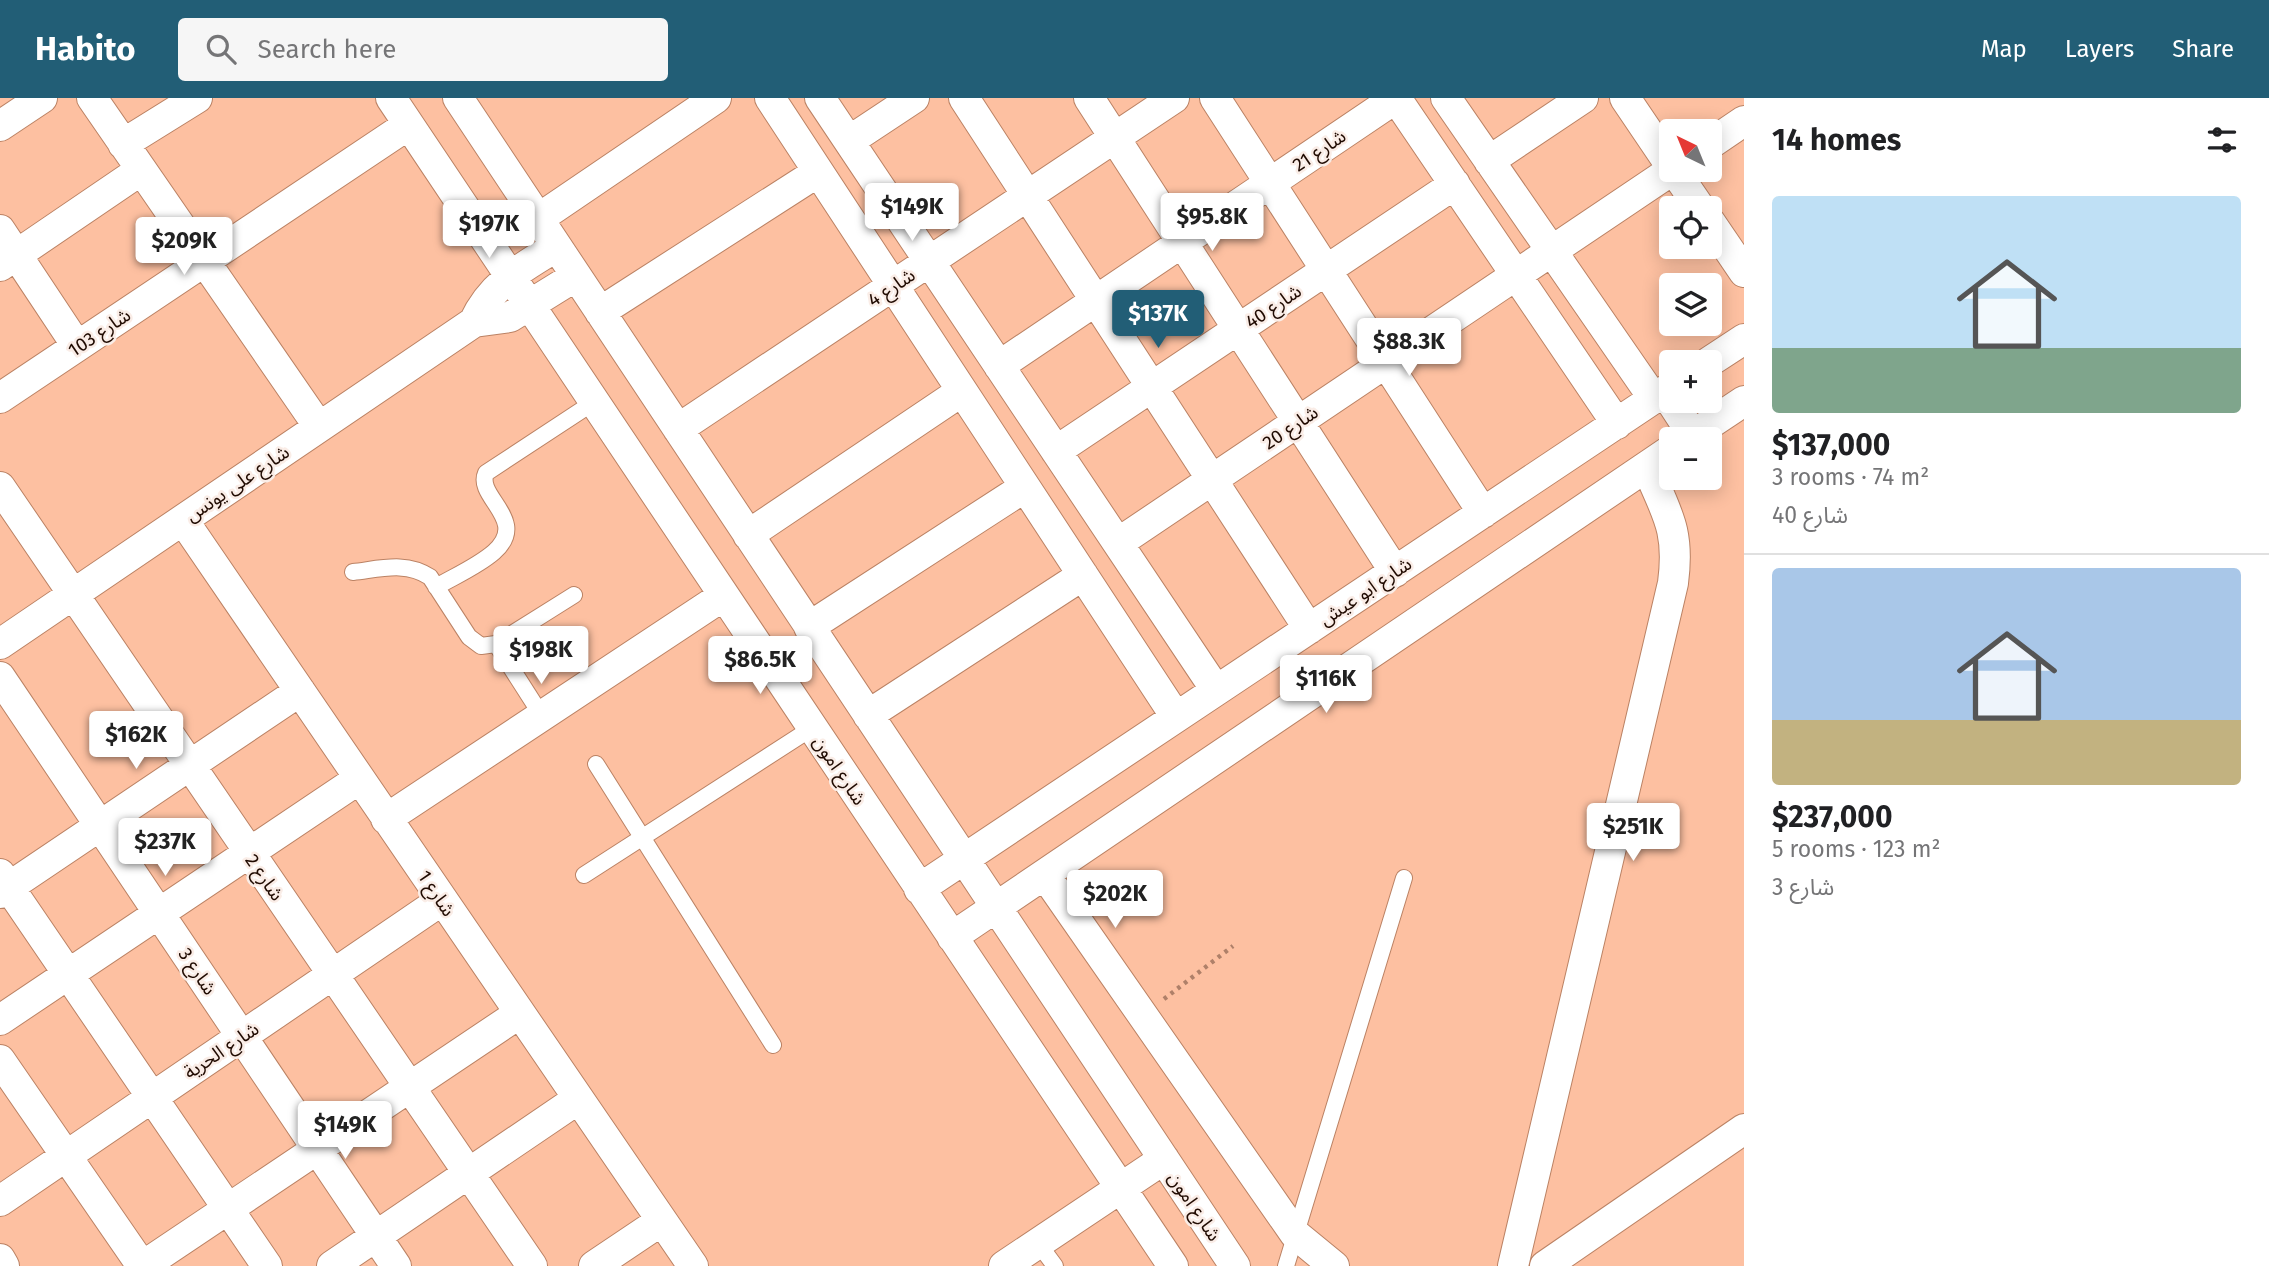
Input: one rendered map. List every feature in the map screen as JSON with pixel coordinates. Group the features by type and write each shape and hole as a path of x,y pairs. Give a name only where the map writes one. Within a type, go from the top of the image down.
{"street":[{"path":"0,126 42,98"},
{"path":"92,98 319,427"},
{"path":"123,144 197,98"},
{"name":"شارع امون","path":"390,98 1173,1266"},
{"name":"شارع امون","path":"457,98 1235,1266"},
{"path":"538,219 716,98"},
{"path":"770,98 1176,718"},
{"path":"820,98 1216,690"},
{"path":"849,141 914,98"},
{"path":"964,98 1309,629"},
{"path":"1089,98 1395,572"},
{"name":"شارع 4","path":"678,429 1174,98"},
{"path":"1214,98 1483,513"},
{"path":"1396,98 1617,424"},
{"name":"شارع 21","path":"999,366 1396,98"},
{"path":"1447,98 1552,251 1659,388"},
{"path":"1489,160 1583,98"},
{"path":"1625,98 1659,149"},
{"path":"1722,136 1744,121"},
{"name":"شارع 103","path":"0,398 408,125"},
{"path":"8,260 141,170"},
{"path":"600,312 818,172"},
{"name":"شارع 20","path":"1118,543 1659,177"},
{"name":"شارع 40","path":"1056,451 1455,184"},
{"path":"0,230 8,260 77,346"},
{"path":"1722,240 1744,272"},
{"name":"شارع على يونس","path":"474,322 482,304 510,276 556,247"},
{"name":"شارع على يونس","path":"0,644 474,322 510,317 576,276"},
{"path":"1722,353 1744,339"},
{"path":"748,535 962,391"},
{"name":"شارع ابو عيش","path":"919,889 1659,396"},
{"path":"1710,427 1740,409"},
{"path":"952,937 1659,459"},
{"name":"شارع 2","path":"0,487 532,1266"},
{"path":"809,627 1025,487"},
{"path":"1513,1266 1673,583 1675,490"},
{"name":"شارع 1","path":"183,520 692,1266"},
{"path":"868,715 1083,575"},
{"path":"386,819 723,596"},
{"name":"شارع 3","path":"0,677 396,1266"},
{"path":"267,1266 68,974 3,885 100,826 300,691"},
{"path":"0,1020 359,779"},
{"path":"1045,875 1295,1234 1334,1266"},
{"name":"شارع الحرية","path":"0,1201 442,900"},
{"path":"0,1060 142,1266 520,1013"},
{"path":"332,1266 578,1099"},
{"path":"1545,1266 1744,1129"},
{"path":"1004,1266 1046,1255 1121,1188 1164,1159"},
{"path":"594,1266 661,1220"},
{"path":"0,1259 5,1266"}],"lane":[{"path":"436,587 493,553 503,539 503,512 486,490 486,473 594,402"},
{"path":"352,572 406,566 430,577 474,643 489,646 574,595"},
{"path":"496,644 542,716"},
{"path":"584,875 812,728"},
{"path":"596,764 773,1045"},
{"path":"1286,1266 1404,878"}],"path":[{"path":"1143,1014 1233,946"}]}
